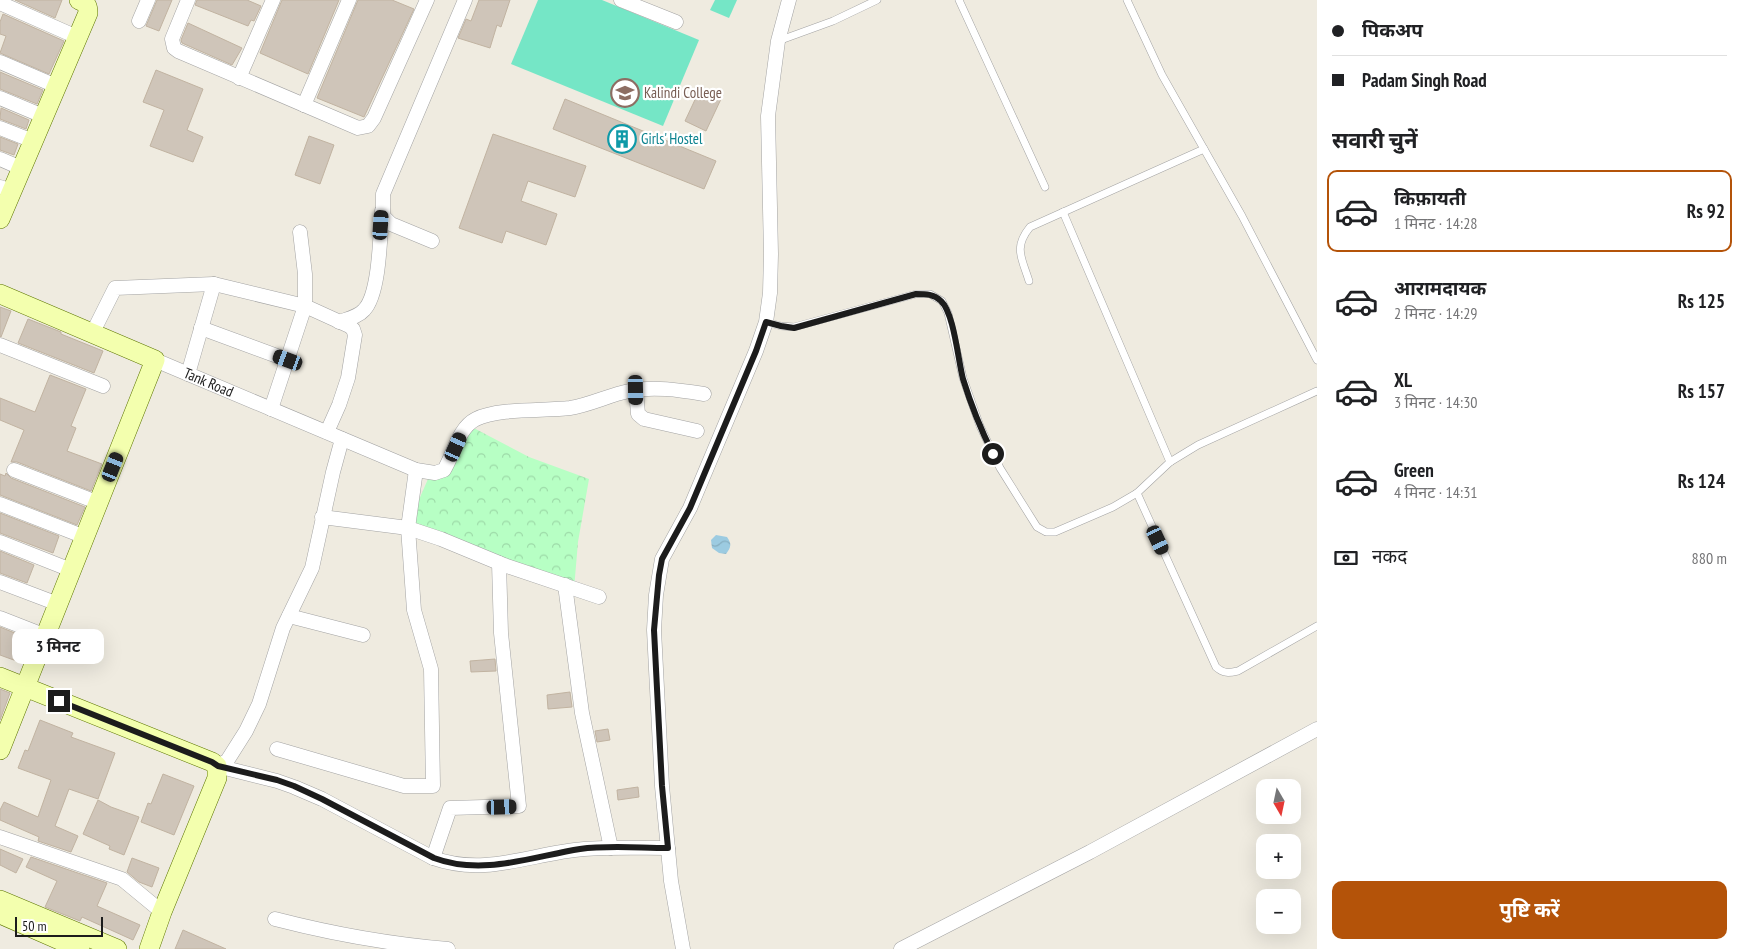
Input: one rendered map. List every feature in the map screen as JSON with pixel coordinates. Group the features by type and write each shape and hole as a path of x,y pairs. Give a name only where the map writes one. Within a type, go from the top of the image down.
{"street":[{"path":"139,21 148,0"},
{"path":"188,0 172,39 174,48 239,78 358,128 368,126 374,118 427,0"},
{"path":"239,78 273,0"},
{"path":"304,105 349,0"},
{"path":"339,322 358,315 365,310 368,304 375,283 378,265 384,190 465,0"},
{"path":"621,0 676,22"},
{"path":"683,949 671,881 662,786 654,630 659,575 662,559 690,508 756,351 766,322 770,293 771,254 768,116 778,41 789,0"},
{"path":"0,219 6,189 22,168 88,13 88,7 82,1"},
{"path":"0,3 77,36"},
{"path":"0,62 56,86"},
{"path":"0,98 43,116"},
{"path":"0,128 33,141"},
{"path":"0,160 22,168"},
{"path":"382,205 383,216 391,224 432,242"},
{"path":"271,409 305,306 305,274 300,232"},
{"path":"92,334 115,288 214,284 305,306 353,329 355,335 348,378 327,432"},
{"path":"188,374 214,284"},
{"name":"Tank Road","path":"0,294 416,470 435,473 444,470 463,432 474,419 490,414 570,408 636,390"},
{"path":"201,328 288,360"},
{"path":"0,345 103,386"},
{"path":"0,750 6,720 25,688 155,360"},
{"path":"697,430 644,419 638,414 636,390 649,388 674,389 704,394"},
{"path":"218,766 227,761 254,713 283,628 312,568 322,517 342,439"},
{"path":"14,470 99,502"},
{"path":"277,749 404,786 433,786 431,669 414,610 408,528 416,470"},
{"path":"0,504 85,537"},
{"path":"322,517 408,528 441,539 499,563 599,597"},
{"path":"0,542 71,570"},
{"path":"434,858 450,808 519,806 501,633 499,563"},
{"path":"0,582 58,604"},
{"path":"565,586 582,713 611,848"},
{"path":"289,616 363,635"},
{"path":"0,618 46,636"},
{"path":"0,677 218,766 294,786 434,858 460,865 496,865 582,849 668,848"},
{"path":"901,949 1090,852 1317,729"},
{"path":"148,949 217,778 218,766"},
{"path":"0,837 122,879 162,912"},
{"path":"0,900 118,949"},
{"path":"0,914 80,949"},
{"path":"275,919 330,933 448,949"}],"lane":[{"path":"778,41 833,21 876,0"},
{"path":"959,0 1045,187"},
{"path":"1127,0 1162,75 1242,216 1317,360"},
{"path":"1029,281 1020,252 1021,238 1030,227 1204,149"},
{"path":"1063,212 1170,462"},
{"path":"766,322 794,328 916,294 930,294 942,301 948,313 963,378 980,426 1000,468 1038,527 1046,532 1066,529 1113,507 1137,493 1170,462 1198,444 1317,391"},
{"path":"1137,493 1216,667 1222,672 1238,671 1317,626"}],"green space":[{"path":"538,0 602,0 699,40 663,126 511,64"},
{"path":"715,0 737,0 729,18 710,10"},
{"path":"468,425 529,457 589,479 578,542 574,589 499,565 410,520 432,470 444,470"}],"water":[{"path":"716,535 729,539 730,546 726,554 719,553 712,548 711,540"}],"building":[{"path":"15,0 62,0 55,18"},
{"path":"157,0 172,0 159,31 146,26"},
{"path":"197,0 247,0 261,6 254,21 251,20 248,26 195,5"},
{"path":"282,0 339,0 308,74 260,53"},
{"path":"358,0 392,0 414,9 364,117 317,98"},
{"path":"479,0 510,0 501,27 497,25 490,48 458,38 466,19 471,21"},
{"path":"3,14 64,41 49,74 0,53 6,36 0,34 0,22"},
{"path":"188,23 242,48 232,65 182,43 181,40"},
{"path":"156,70 203,89 187,130 203,137 193,162 150,146 164,110 143,102"},
{"path":"0,72 43,90 37,104 0,89"},
{"path":"700,89 721,99 706,131 685,121"},
{"name":"Girls' Hostel","path":"565,99 716,161 704,189 553,129"},
{"path":"1,108 29,120 26,129 0,119"},
{"path":"493,134 586,166 575,197 528,181 521,201 557,214 546,245 506,231 502,243 459,228"},
{"path":"309,136 334,145 320,184 295,175"},
{"path":"0,137 18,144 14,155 0,150"},
{"path":"0,307 11,311 1,337 0,336"},
{"path":"28,319 103,351 94,373 18,343"},
{"path":"50,375 86,389 71,426 76,428 67,451 102,464 91,491 17,462 11,462 24,430 0,420 0,398 35,412"},
{"path":"6,473 11,478 85,507 77,525 0,495 0,474 5,476"},
{"path":"0,513 59,536 53,553 0,533"},
{"path":"0,551 34,565 27,583 0,573"},
{"path":"0,627 32,640 22,663 0,655"},
{"path":"495,659 496,671 471,672 470,661"},
{"path":"0,689 10,693 0,720"},
{"path":"570,692 572,707 548,709 547,695"},
{"path":"40,720 73,733 71,737 115,753 98,799 69,789 55,826 78,836 71,852 38,841 39,837 0,820 0,810 4,802 38,817 51,780 18,768 25,750 28,751"},
{"path":"608,729 610,740 597,742 595,731"},
{"path":"163,774 194,786 174,835 141,822 148,803 151,804"},
{"path":"638,787 639,797 618,800 617,790"},
{"path":"98,800 139,817 124,855 109,849 110,846 83,834"},
{"path":"0,849 23,859 16,873 0,865"},
{"path":"31,857 107,883 97,906 140,925 133,940 82,917 80,921 45,907 57,881 26,867"},
{"path":"132,858 159,868 152,887 139,882 127,872"},
{"path":"183,930 226,949 175,949"}],"place":[{"name":"Kalindi College","path":"625,93"},
{"name":"Girls' Hostel","path":"622,139"}],"route":[{"path":"59,701 218,766 294,786 434,858 451,864 477,866 507,864 582,849 668,848 662,786 654,630 659,575 662,559 690,508 756,351 766,322 794,328 916,294 930,294 942,301 948,313 963,378 980,426 993,454"}]}
